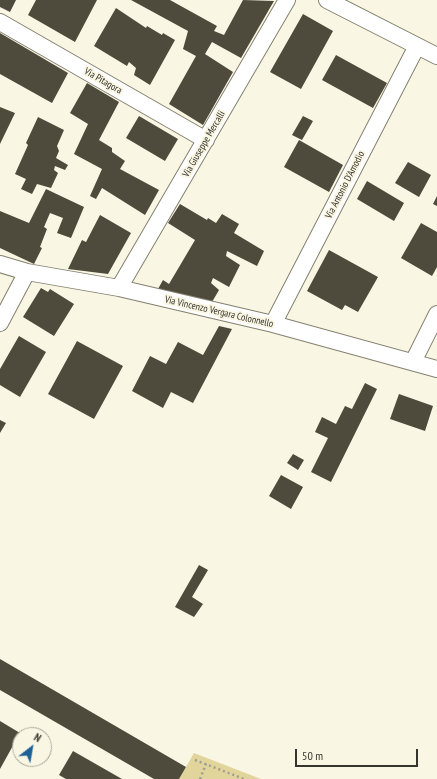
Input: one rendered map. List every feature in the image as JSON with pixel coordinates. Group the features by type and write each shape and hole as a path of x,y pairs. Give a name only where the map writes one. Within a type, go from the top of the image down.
{"street":[{"name":"Via Giuseppe Mercalli","path":"119,288 287,0"},
{"path":"327,0 437,56"},
{"name":"Via Pitagora","path":"0,22 206,140"},
{"name":"Via Antonio D'Amodio","path":"273,324 417,46"},
{"name":"Via Vincenzo Vergara Colonnello","path":"0,264 27,272 119,288 273,324 437,368"},
{"path":"0,323 27,272"},
{"path":"413,362 437,314"}],"path":[{"path":"195,760 244,779"},
{"path":"200,779 206,764"}],"shaded area":[{"path":"194,753 261,779 179,779"}],"building":[{"path":"0,0 16,0 10,12 0,7"},
{"path":"36,0 97,0 75,42 28,15"},
{"path":"131,0 170,0 217,26 214,31 224,35 243,0 274,1 241,58 212,42 205,54 233,72 203,125 169,104 196,56 183,49 188,31"},
{"path":"116,8 146,28 147,26 162,35 163,33 175,40 150,85 134,75 136,68 129,62 127,66 94,46"},
{"path":"303,14 333,31 301,89 270,72"},
{"path":"0,33 68,73 52,103 0,74"},
{"path":"336,55 387,83 373,108 322,80"},
{"path":"87,83 119,102 99,140 112,148 112,152 125,161 120,169 159,190 145,215 102,188 96,199 90,196 102,169 74,154 88,124 70,113"},
{"path":"0,107 15,113 0,144"},
{"path":"139,116 178,139 165,161 126,138"},
{"path":"303,116 313,121 302,140 292,135"},
{"path":"38,117 64,130 57,146 59,151 56,158 68,165 65,170 55,166 54,170 58,173 51,188 37,184 32,194 21,189 26,179 15,174 28,145 26,143"},
{"path":"299,140 343,165 329,192 284,167"},
{"path":"408,162 431,175 419,197 395,183"},
{"path":"367,181 404,203 394,221 357,199"},
{"path":"46,189 84,207 71,238 57,233 63,218 50,213 44,227 47,229 40,247 42,248 34,264 0,248 0,211 29,223"},
{"path":"437,196 437,206 433,204"},
{"path":"180,204 207,220 208,218 216,223 222,214 239,224 234,233 264,251 257,266 227,251 226,256 240,265 229,287 213,278 211,283 219,290 212,302 158,289 163,280 169,284 195,240 168,223"},
{"path":"100,215 131,233 108,274 68,269 82,240 86,242"},
{"path":"421,223 437,232 437,267 432,276 401,258"},
{"path":"329,250 378,277 358,312 345,305 342,310 307,291"},
{"path":"41,288 48,292 50,289 74,304 54,336 23,317"},
{"path":"219,326 232,329 193,403 171,392 163,408 132,391 150,356 166,364 178,342 203,355"},
{"path":"19,336 46,352 20,397 0,385 0,369"},
{"path":"77,341 123,366 94,419 48,394"},
{"path":"365,383 377,389 331,482 311,472 328,438 315,432 322,417 336,424 345,406 352,409"},
{"path":"399,394 433,406 425,431 390,419"},
{"path":"0,420 6,423 0,433"},
{"path":"293,454 304,460 298,470 287,463"},
{"path":"281,475 303,487 291,509 269,496"},
{"path":"199,565 208,570 192,597 203,604 194,617 175,607"},
{"path":"0,659 186,767 179,779 154,779 0,690"},
{"path":"0,721 12,728 12,747 0,769"},
{"path":"73,751 122,779 66,779 59,775"}]}
